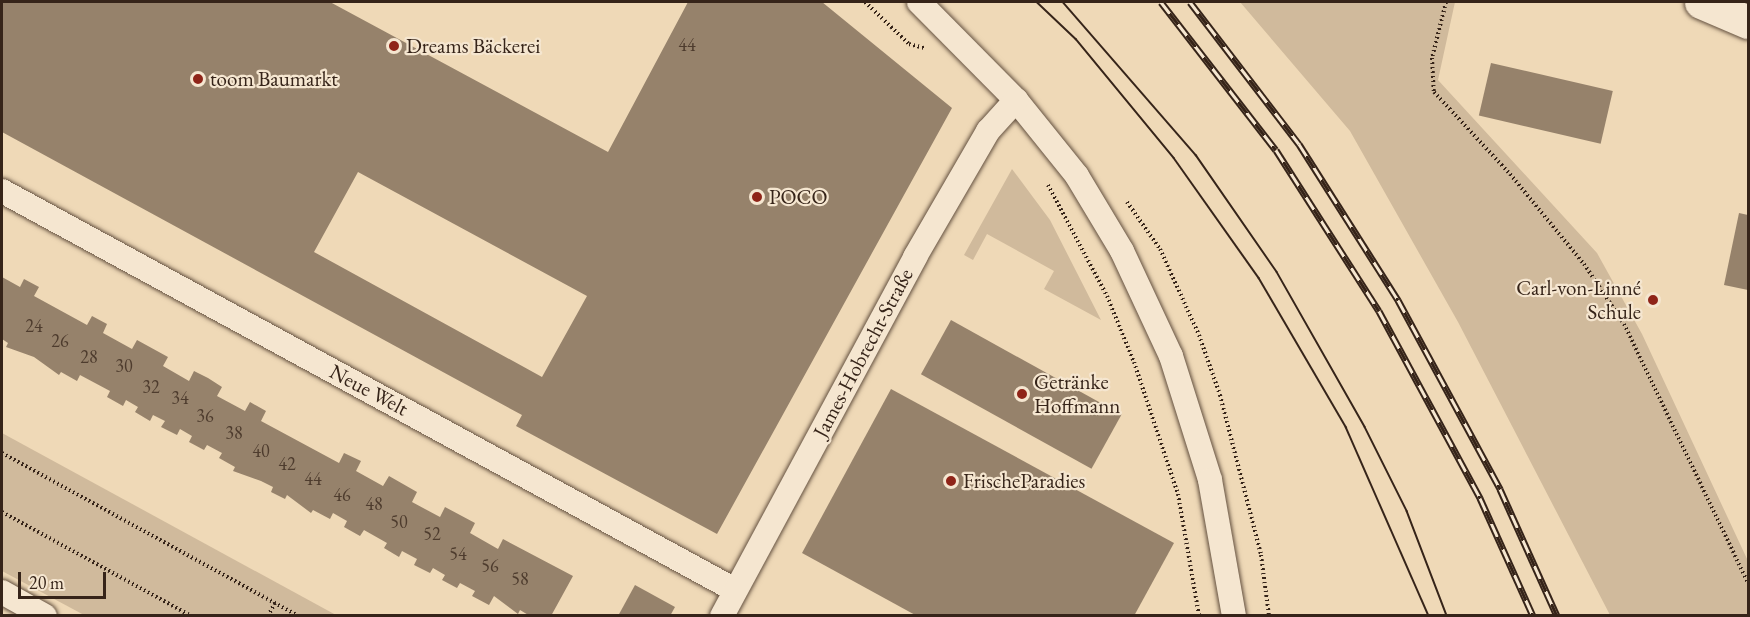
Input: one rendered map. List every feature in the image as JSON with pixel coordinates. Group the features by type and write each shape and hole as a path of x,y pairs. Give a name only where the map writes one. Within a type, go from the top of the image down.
{"main road":[{"path":"1701,2 1749,22"}],"street":[{"path":"919,2 1016,100 1062,156 1122,250 1171,356 1210,480 1234,615"},
{"name":"James-Hobrecht-Straße","path":"722,615 915,257 988,131 1016,100"},
{"name":"Neue Welt","path":"2,191 735,590"},
{"path":"2,592 45,615"}],"path":[{"path":"865,2 909,44 923,47 931,55"},
{"path":"1446,2 1432,58 1434,92 1518,183 1584,264 1624,324 1749,583"},
{"path":"1048,184 1107,296 1134,362 1178,495 1199,615"},
{"path":"2,453 298,615"},
{"path":"2,512 191,615"},
{"path":"1266,586 1269,615"},
{"path":"268,615 275,603"}],"shaded area":[{"path":"1240,2 1455,2 1438,80 1597,253 1642,334 1748,561 1748,615 1610,615 1458,322 1350,131"},
{"path":"1012,169 1050,220 1101,320 1044,289 1054,271 987,234 973,260 964,255"},
{"path":"2,433 336,615 84,615 2,571"}],"building":[{"path":"2,2 330,2 608,152 688,2 822,2 952,108 717,534 516,426 522,415 2,132","holes":["358,172 587,296 542,377 314,252"]},
{"path":"1491,63 1613,91 1601,144 1479,116"},
{"path":"1739,213 1748,215 1748,290 1724,285"},
{"path":"2,277 20,287 24,279 39,287 34,296 87,325 92,316 107,324 103,333 132,349 137,340 168,357 163,366 189,381 194,371 208,378 222,387 217,396 245,411 250,402 266,411 261,421 339,463 344,453 361,461 356,471 383,486 389,476 417,492 412,502 440,517 445,507 475,523 470,533 498,549 503,539 573,576 551,616 530,616 520,610 518,614 494,596 489,605 472,596 475,591 460,583 457,588 442,580 445,575 433,568 430,573 414,565 417,559 402,551 399,557 384,548 387,543 364,530 360,536 344,527 347,521 333,513 330,519 313,510 311,513 287,495 285,499 271,492 273,487 233,471 235,467 219,458 222,453 207,445 204,450 189,442 192,436 180,429 177,435 161,427 165,421 153,415 150,421 135,412 138,407 126,400 123,406 107,397 110,391 80,375 77,381 61,372 59,375 34,357 6,347 8,343 2,339"},
{"name":"Getränke Hoffmann","path":"951,320 1122,415 1091,469 921,374"},
{"name":"FrischeParadies","path":"891,389 1174,543 1134,616 917,616 802,553"},
{"path":"635,585 675,607 670,616 618,616"}],"tram line":[{"path":"1037,2 1076,39 1174,158 1259,278 1346,427 1429,616"},
{"path":"1063,2 1196,155 1277,272 1365,427 1407,511 1447,616"}],"railway":[{"path":"1161,2 1276,150 1379,311 1480,498 1533,616"},
{"path":"1190,2 1299,144 1398,300 1500,489 1557,616"}],"place":[{"name":"Dreams Bäckerei","path":"394,46"},
{"name":"toom Baumarkt","path":"198,79"},
{"name":"POCO","path":"757,197"},
{"name":"Carl-von-Linné Schule","path":"1653,300"},
{"name":"Getränke Hoffmann","path":"1022,394"},
{"name":"FrischeParadies","path":"951,481"}]}
